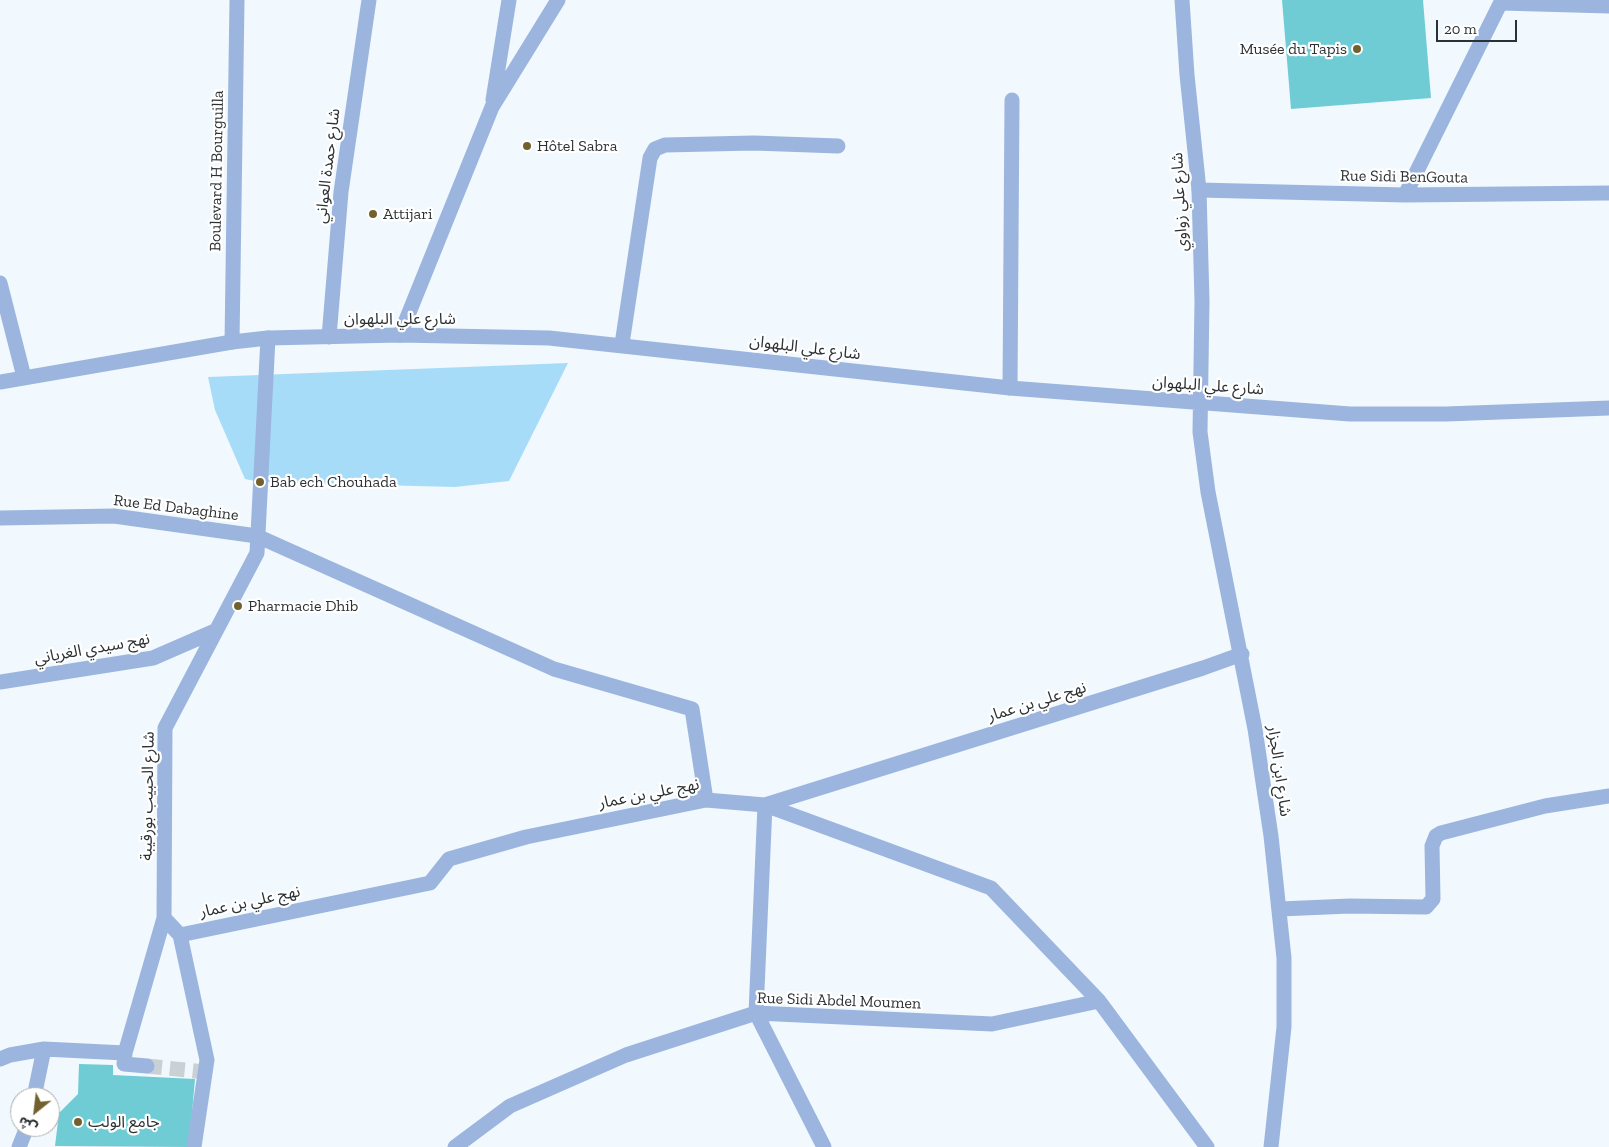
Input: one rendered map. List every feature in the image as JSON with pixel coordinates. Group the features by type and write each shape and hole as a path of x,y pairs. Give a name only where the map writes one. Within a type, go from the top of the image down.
{"street":[{"name":"Boulevard H Bourguilla","path":"232,342 237,0"},
{"name":"شارع حمدة العواني","path":"329,337 341,192 369,0"},
{"path":"492,107 509,0"},
{"path":"400,335 492,107 558,0"},
{"name":"شارع علي زواوي","path":"1182,0 1187,75 1199,190 1202,293 1200,403"},
{"path":"1405,195 1502,2 1609,6"},
{"path":"1010,388 1012,100"},
{"path":"622,344 650,158 655,149 665,145 754,143 838,146"},
{"name":"Rue Sidi BenGouta","path":"1199,190 1405,195 1609,193"},
{"path":"0,283 24,377"},
{"name":"شارع علي البلهوان","path":"0,382 232,342 268,338 400,335 549,338 622,344 1010,388 1350,414 1446,414 1609,408"},
{"name":"شارع الحبيب بورقيبة","path":"125,1053 164,918 165,728 214,631 257,553 268,338"},
{"name":"شارع ابن الجزار","path":"1200,403 1200,432 1208,492 1242,654 1255,729 1280,910 1285,997 1282,1053 1271,1147"},
{"name":"Rue Ed Dabaghine","path":"0,518 114,516 257,536 554,669 692,709 706,800"},
{"name":"نهج سيدي الغرياني","path":"0,682 153,658 214,631"},
{"name":"نهج علي بن عمار","path":"180,935 430,883 449,859 526,837 706,800 765,805 1203,668 1242,654"},
{"path":"1280,910 1340,906 1426,906 1433,899 1432,846 1436,836 1519,812 1609,796"},
{"path":"824,1147 756,1013 765,805 990,888 1099,1001 1207,1147"},
{"path":"164,918 180,935 207,1060 194,1147"},
{"name":"Rue Sidi Abdel Moumen","path":"455,1147 510,1106 626,1055 756,1013 992,1024 1099,1001"},
{"path":"36,1087 44,1049"},
{"path":"0,1059 10,1055 44,1049 125,1053 124,1064 148,1066"}],"shaded area":[{"path":"568,363 509,481 455,487 260,482 245,479 215,410 208,377"}],"building":[{"name":"Musée du Tapis","path":"1282,0 1423,0 1431,98 1291,109"},
{"path":"79,1064 113,1065 113,1075 195,1079 189,1147 55,1146 56,1137 60,1137 60,1112 78,1094"}],"tunnel":[{"path":"147,1066 205,1072"}],"place":[{"name":"Musée du Tapis","path":"1357,49"},
{"name":"Hôtel Sabra","path":"527,146"},
{"name":"Attijari","path":"373,214"},
{"name":"Bab ech Chouhada","path":"260,482"},
{"name":"Pharmacie Dhib","path":"238,606"},
{"name":"جامع الولب","path":"78,1122"}]}
